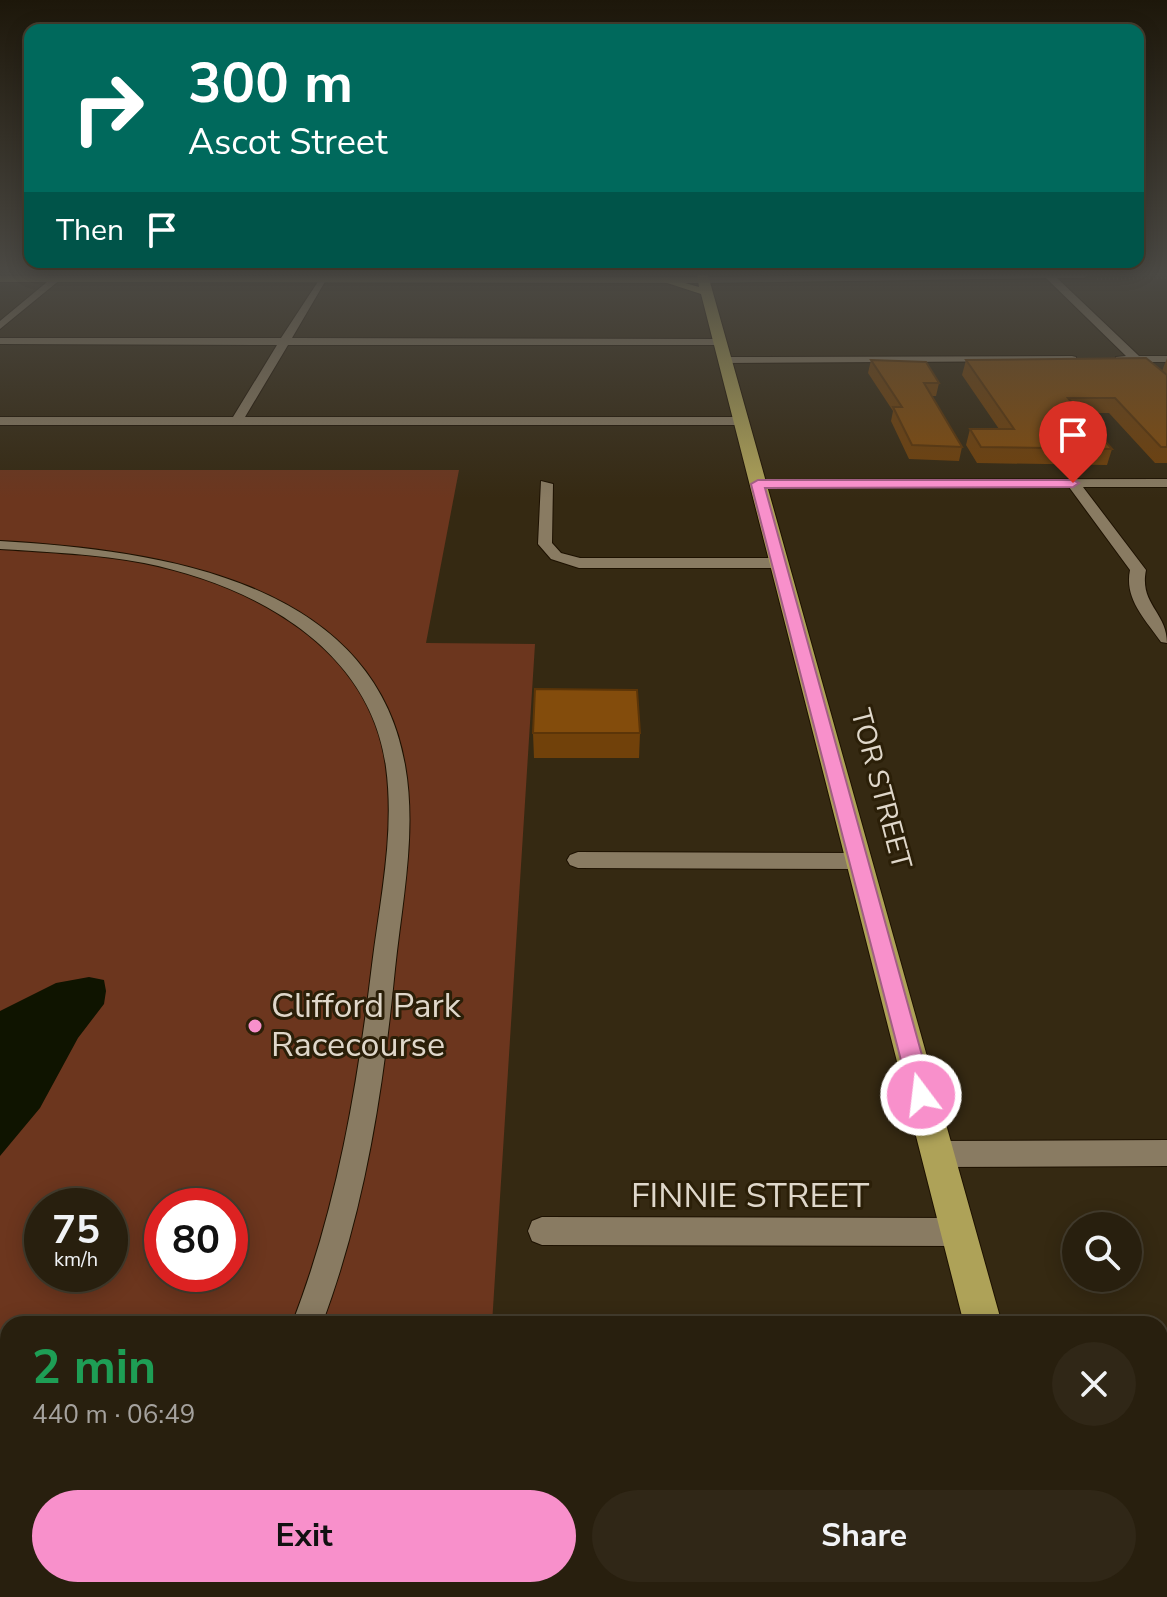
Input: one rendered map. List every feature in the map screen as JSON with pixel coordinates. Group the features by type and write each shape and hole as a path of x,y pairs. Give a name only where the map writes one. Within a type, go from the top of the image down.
{"highway":[{"name":"TOR STREET","path":"722,351 981,1316"}],"street":[{"path":"237,421 280,350"},
{"path":"658,350 1089,359"},
{"path":"1126,350 1167,389"},
{"path":"1104,359 1167,359"},
{"path":"0,421 741,421"},
{"path":"1073,483 1138,570 1135,585 1139,599 1167,638"},
{"path":"758,484 1167,483"},
{"path":"546,484 545,544 556,556 579,563 779,563"},
{"path":"0,545 147,560 199,573 262,599 307,626 347,662 378,707 387,731 399,786 400,822 373,1061 344,1215 310,1316"},
{"path":"578,860 858,861"},
{"path":"937,1154 1167,1153"},
{"name":"FINNIE STREET","path":"542,1231 959,1232"}],"shaded area":[{"name":"Clifford Park Racecourse","path":"0,470 459,470 426,643 535,644 493,1316 0,1316"},
{"path":"89,977 104,980 104,1004 78,1038 40,1108 0,1156 0,1011 56,983"}],"building":[{"path":"1146,358 1167,375 1167,447 1161,447 1115,398 1068,398 1112,449 981,447 970,429 1014,429 966,360"},
{"path":"871,360 926,362 939,383 924,383 962,447 912,445 893,407 902,407"},
{"path":"535,689 637,690 640,733 533,733"}],"place":[{"name":"Clifford Park Racecourse","path":"255,1026"}],"route":[{"path":"921,1095 758,484 1073,483"}]}
